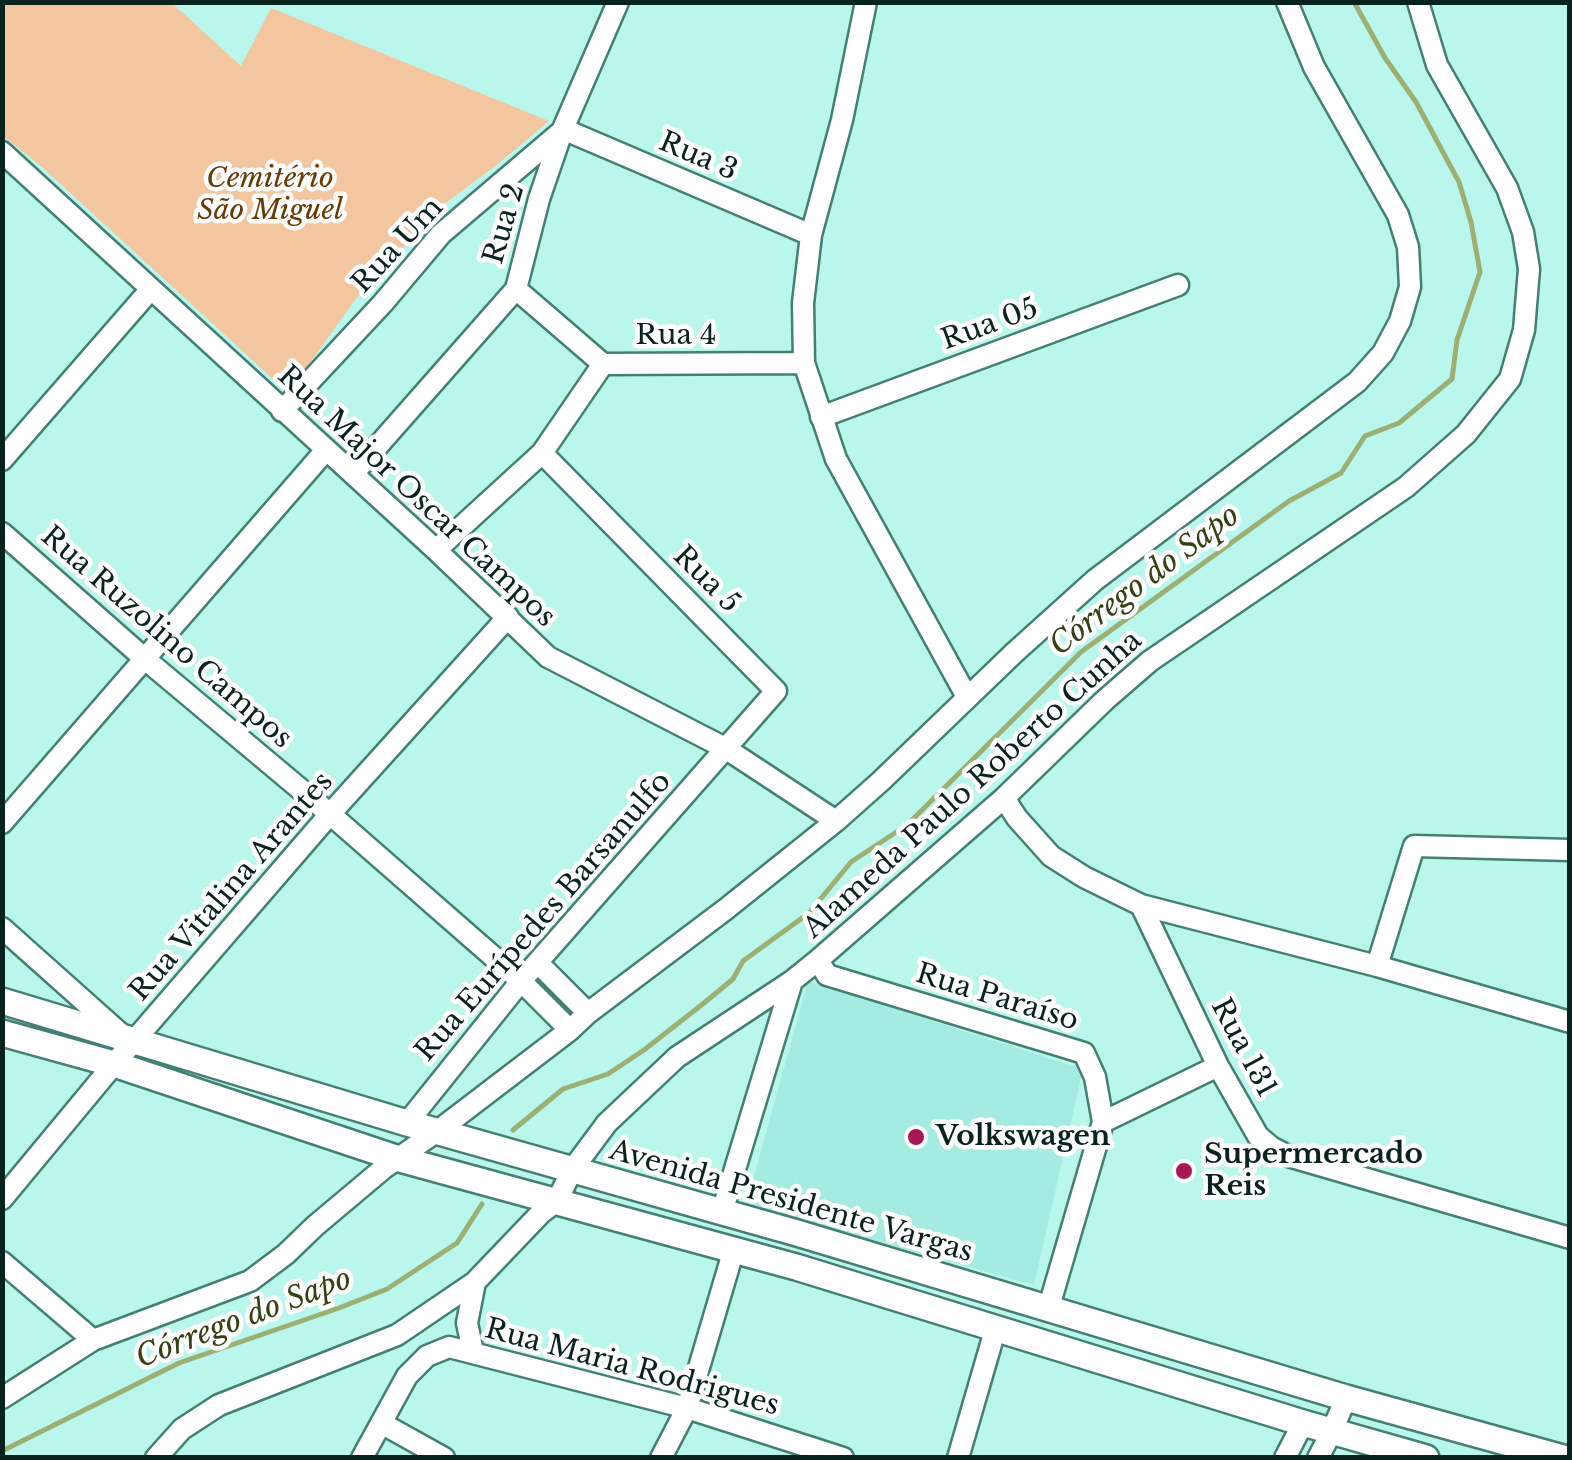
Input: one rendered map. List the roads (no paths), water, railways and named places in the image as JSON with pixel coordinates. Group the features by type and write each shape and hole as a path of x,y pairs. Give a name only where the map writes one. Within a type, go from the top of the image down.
{"main road":[{"name":"Avenida Presidente Vargas","path":"2,1001 1346,1398 1563,1458"},
{"path":"2,1033 114,1064 396,1158 734,1249 1426,1458"}],"street":[{"name":"Rua 2","path":"354,474 516,289 539,199 563,130 618,2"},
{"path":"866,2 842,120 811,235 803,302 804,363 836,459 967,697"},
{"path":"2,1398 94,1340 250,1282 396,1158 570,1030 836,821 1095,580 1357,382 1383,353 1400,321 1410,288 1408,247 1398,215 1314,68 1287,2"},
{"name":"Alameda Paulo Roberto Cunha","path":"156,1458 182,1429 219,1404 397,1336 475,1282 557,1201 572,1170 606,1122 677,1058 818,960 1004,798 1150,660 1406,487 1466,434 1510,378 1524,330 1529,269 1523,232 1506,188 1436,64 1418,2"},
{"name":"Rua 3","path":"563,130 811,235"},
{"name":"Rua Um","path":"282,411 441,234 563,130"},
{"name":"Rua Major Oscar Campos","path":"2,152 548,656 725,748 836,821"},
{"name":"Rua 05","path":"821,417 1178,285"},
{"path":"2,460 152,289"},
{"name":"Rua 4","path":"516,289 603,364 804,363"},
{"path":"436,550 542,453 603,364"},
{"path":"2,824 326,450"},
{"name":"Rua 5","path":"542,453 776,691 725,748"},
{"name":"Rua Ruzolino Campos","path":"2,534 330,814 570,1030"},
{"name":"Rua Vitalina Arantes","path":"2,1198 114,1064 130,1038 508,617"},
{"name":"Rua Eurípedes Barsanulfo","path":"408,1123 521,982 725,748"},
{"path":"1004,798 1051,856 1141,905 1570,1022"},
{"path":"1376,966 1414,846 1570,850"},
{"name":"Rua 131","path":"1141,905 1218,1066 1258,1136 1271,1147 1288,1156 1570,1238"},
{"path":"2,928 130,1038"},
{"name":"Rua Paraíso","path":"818,960 826,975 1084,1052 1096,1077 1102,1122 1048,1310"},
{"path":"538,963 588,1013"},
{"path":"722,1212 792,981"},
{"path":"1102,1122 1218,1066"},
{"path":"661,1458 687,1408 734,1249"},
{"path":"2,1262 94,1340"},
{"path":"473,1352 467,1324 475,1282"},
{"path":"958,1458 996,1327"},
{"name":"Rua Maria Rodrigues","path":"362,1458 407,1376 427,1356 449,1346 687,1408 843,1458"},
{"path":"1318,1458 1346,1398"},
{"path":"381,1422 444,1458"},
{"path":"1285,1458 1304,1423"}],"waterway":[{"name":"Córrego do Sapo","path":"513,1130 563,1089 608,1074 704,1003 733,979 743,961 809,913 851,862 907,825 1081,652 1289,501 1341,473 1365,436 1399,423 1452,379 1457,340 1480,272 1471,222 1459,182 1416,102 1385,58 1354,2"},
{"name":"Córrego do Sapo","path":"2,1451 179,1363 387,1289 457,1243 482,1204"}],"place":[{"name":"Volkswagen","path":"916,1137"},
{"name":"Supermercado Reis","path":"1184,1171"}],"park label":[{"name":"Cemitério São Miguel","path":"270,195"}]}
